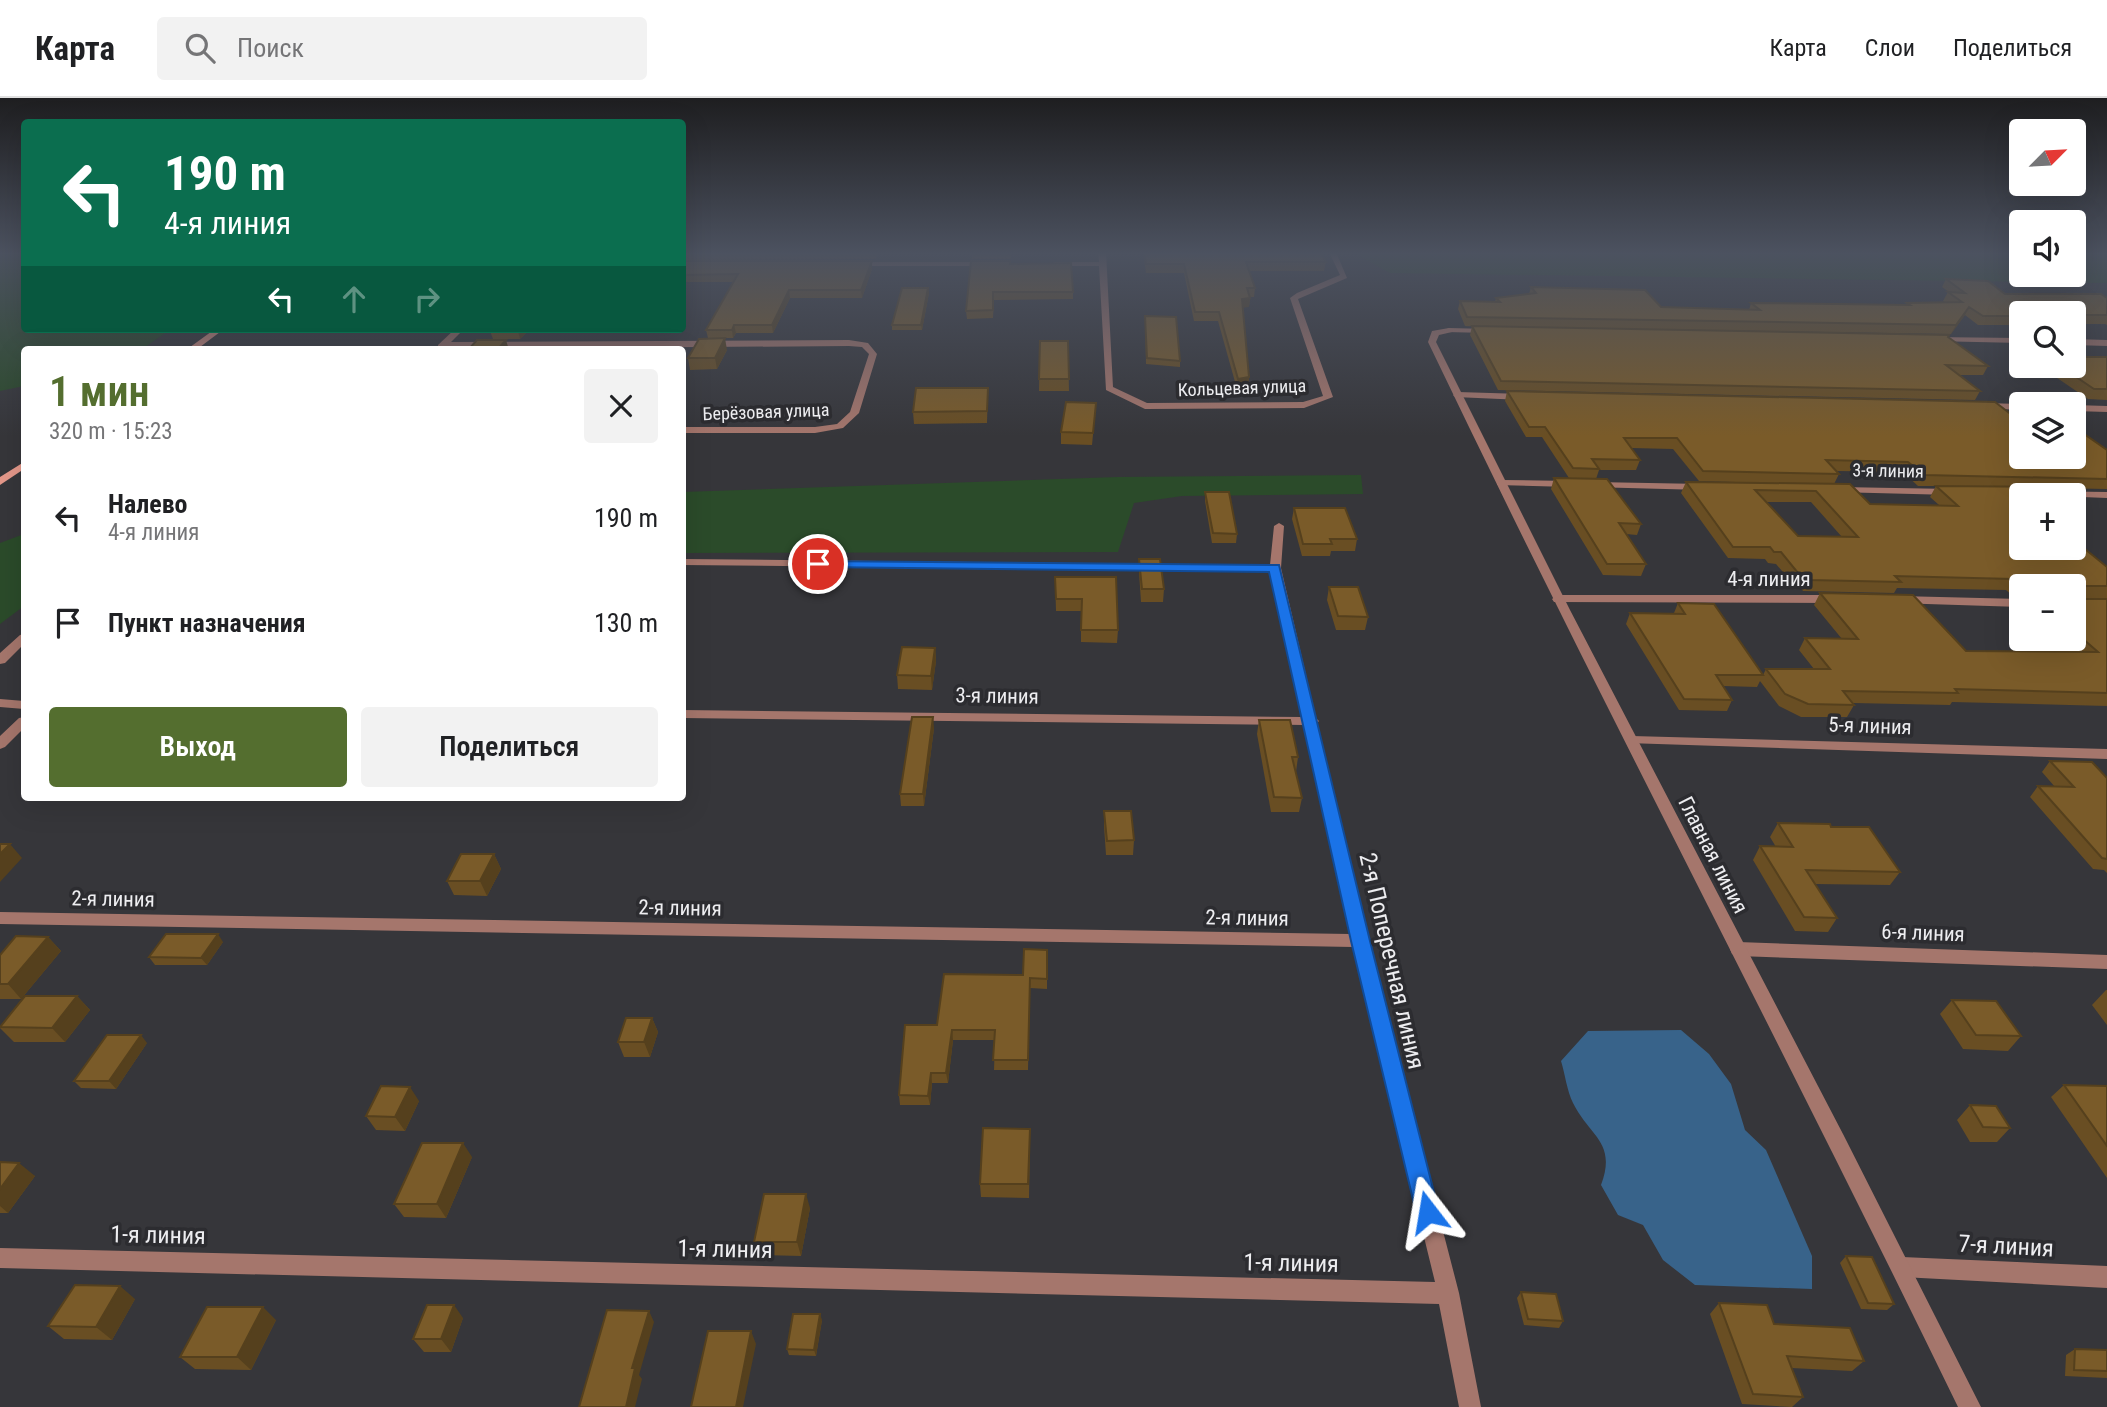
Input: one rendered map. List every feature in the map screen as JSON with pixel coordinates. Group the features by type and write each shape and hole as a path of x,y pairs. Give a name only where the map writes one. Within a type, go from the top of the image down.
{"main road":[{"path":"196,346 214,333"},
{"path":"0,482 21,467"}],"street":[{"name":"Кольцевая улица","path":"1105,313 1109,388 1145,405 1304,405 1328,397 1299,313"},
{"name":"Главная линия","path":"1505,331 1450,330 1434,333 1432,342 1558,598 1902,1267 1970,1407"},
{"path":"443,346 456,333"},
{"path":"1924,339 2009,341"},
{"path":"2086,342 2107,343"},
{"name":"Берёзовая улица","path":"604,346 849,343 865,345 873,354 853,413 840,426 815,430 686,430"},
{"path":"1458,395 1540,397"},
{"path":"1966,406 2009,407"},
{"path":"2086,408 2107,409"},
{"path":"1501,483 1721,487"},
{"name":"3-я линия","path":"1831,489 1969,492"},
{"path":"2086,494 2107,495"},
{"name":"2-я Поперечная линия","path":"1279,526 1275,568 1360,941 1448,1293 1470,1407"},
{"path":"686,562 1275,568"},
{"name":"4-я линия","path":"1558,598 1857,599"},
{"path":"1884,600 2009,603"},
{"path":"0,660 21,641"},
{"path":"0,702 21,705"},
{"name":"3-я линия","path":"686,714 1311,721"},
{"path":"0,744 21,724"},
{"name":"5-я линия","path":"1632,740 2107,754"},
{"name":"2-я линия","path":"0,918 1360,941"},
{"name":"6-я линия","path":"1738,949 2107,962"},
{"name":"1-я линия","path":"0,1258 1448,1293"},
{"name":"7-я линия","path":"1902,1267 2107,1277"}],"green space":[{"path":"0,313 21,313 21,333 165,333 147,346 21,346 21,387 0,391"},
{"path":"1361,475 1363,494 1182,496 1134,503 1118,552 686,553 686,492 1118,477"},
{"path":"21,535 21,608 0,624 0,543"}],"water":[{"path":"1681,1030 1709,1054 1731,1084 1745,1130 1766,1150 1812,1256 1812,1289 1695,1285 1663,1260 1643,1225 1618,1215 1601,1185 1606,1159 1604,1149 1573,1103 1561,1061 1588,1031"}],"building":[{"path":"716,313 778,313 772,325 734,325 732,330 706,330"},
{"path":"895,313 923,313 921,325 892,325"},
{"path":"1219,313 1243,313 1249,377 1238,379"},
{"path":"1465,313 1965,313 1956,325 1467,317"},
{"path":"1978,313 2009,313 2009,316 1983,316"},
{"path":"2086,313 2107,313 2086,315"},
{"path":"1145,316 1176,317 1180,361 1147,358"},
{"path":"1472,326 1949,335 1948,337 1988,366 1946,365 1980,391 1501,381"},
{"path":"725,338 715,358 688,358 699,339"},
{"path":"477,340 506,340 501,346 472,346"},
{"path":"1040,341 1068,341 1069,379 1039,379"},
{"path":"2086,357 2107,357 2107,389 2094,389 2078,378 2086,378"},
{"path":"916,388 988,388 987,411 913,412"},
{"path":"1507,391 1995,402 2009,413 2009,469 2086,469 2086,435 2107,450 2107,479 1924,475 1908,462 1826,460 1839,474 1703,471 1677,438 1624,438 1640,460 1592,459 1599,469 1573,468 1545,427 1529,427"},
{"path":"1066,402 1096,403 1093,433 1061,432"},
{"path":"1554,478 1607,479 1641,524 1619,523 1646,564 1607,564"},
{"path":"1686,482 1850,484 1870,504 1958,506 1936,486 2009,487 2009,560 2086,560 2086,550 2107,567 2107,586 2086,586 2086,574 2009,574 2009,579 1895,576 1901,582 1809,580 1803,573 1798,573 1781,552 1774,552 1770,547 1733,547","holes":["1755,490 1816,491 1858,537 1798,536"]},
{"path":"1205,492 1229,492 1237,534 1213,533"},
{"path":"1294,508 1345,508 1357,539 1330,539 1332,544 1303,544"},
{"path":"1139,559 1160,559 1164,589 1142,589"},
{"path":"1055,577 1116,577 1118,630 1081,630 1082,599 1056,599"},
{"path":"1329,587 1358,587 1368,617 1338,616"},
{"path":"1820,593 1913,595 1966,651 2098,652 2086,642 2086,599 2107,599 2107,693 1955,689 1958,693 1843,691 1854,705 1808,704 1785,694 1766,669 1830,669 1805,638 1858,639"},
{"path":"1678,603 1714,604 1763,675 1716,675 1732,700 1684,699 1630,613 1685,614"},
{"path":"902,647 935,648 931,676 897,675"},
{"path":"912,717 933,717 923,794 900,794"},
{"path":"1259,720 1290,720 1298,757 1292,757 1302,798 1274,797"},
{"path":"2050,761 2092,762 2107,778 2107,859 2102,858 2038,786 2074,787"},
{"path":"1104,811 1131,811 1134,840 1107,841"},
{"path":"1778,823 1869,827 1900,872 1806,870 1837,918 1804,917 1760,846 1793,847"},
{"path":"0,844 10,844 0,854"},
{"path":"461,854 494,854 480,881 447,881"},
{"path":"166,934 218,934 201,958 149,957"},
{"path":"16,936 48,937 8,984 0,984 0,955"},
{"path":"1024,949 1047,950 1047,979 1030,978 1028,1060 993,1060 995,1030 952,1030 946,1073 931,1073 928,1096 899,1095 905,1025 937,1025 944,974 1023,975"},
{"path":"25,996 77,996 52,1028 0,1027"},
{"path":"1952,1000 1996,1001 2021,1036 1976,1035"},
{"path":"626,1018 652,1018 644,1042 618,1042"},
{"path":"107,1035 141,1035 109,1081 74,1081"},
{"path":"2064,1085 2107,1086 2107,1146"},
{"path":"381,1086 410,1087 395,1117 366,1116"},
{"path":"1970,1105 1996,1106 2010,1128 1983,1127"},
{"path":"983,1128 1030,1129 1028,1184 980,1184"},
{"path":"422,1143 463,1143 437,1204 394,1204"},
{"path":"0,1162 19,1163 0,1189"},
{"path":"764,1194 806,1194 797,1242 754,1242"},
{"path":"1846,1256 1872,1257 1894,1304 1868,1303"},
{"path":"75,1285 120,1286 96,1327 48,1326"},
{"path":"1521,1292 1556,1294 1563,1321 1528,1319"},
{"path":"1719,1303 1767,1305 1774,1324 1850,1328 1864,1361 1787,1356 1803,1397 1753,1394"},
{"path":"427,1305 454,1305 441,1339 413,1339"},
{"path":"207,1307 263,1307 237,1357 180,1357"},
{"path":"607,1310 649,1311 632,1368 635,1368 626,1407 579,1407"},
{"path":"793,1314 820,1314 814,1350 787,1349"},
{"path":"708,1331 751,1331 736,1407 691,1407"},
{"path":"2075,1349 2107,1350 2107,1371 2074,1370"}],"route":[{"path":"818,564 1275,568 1360,941 1428,1212"}]}
